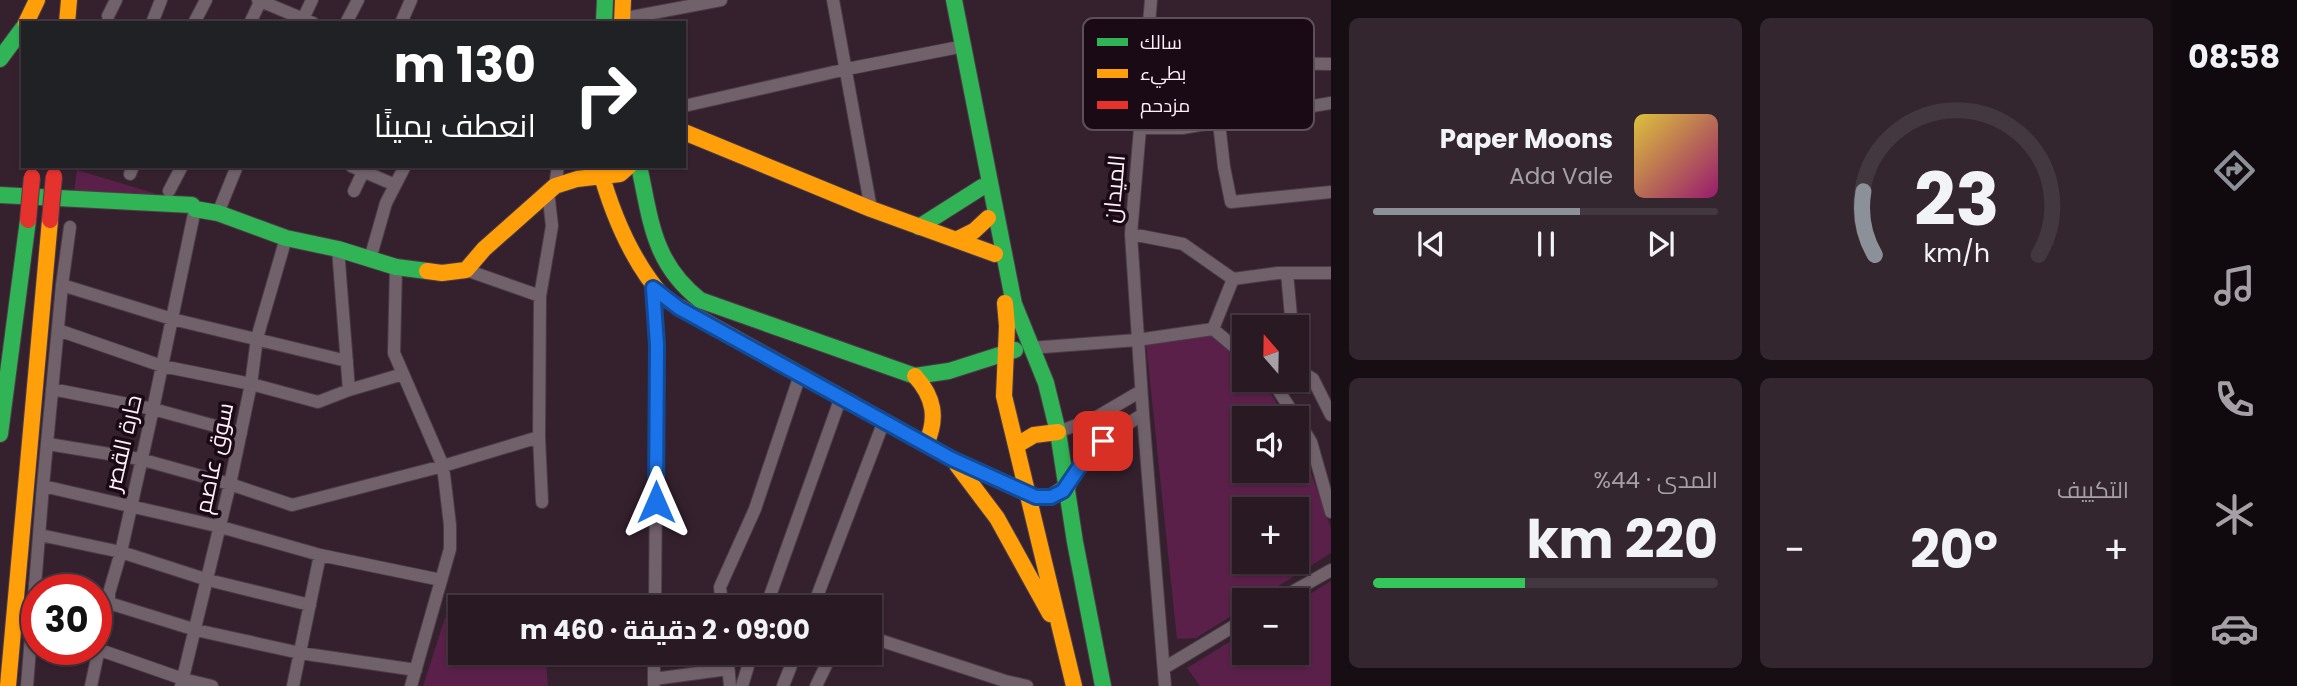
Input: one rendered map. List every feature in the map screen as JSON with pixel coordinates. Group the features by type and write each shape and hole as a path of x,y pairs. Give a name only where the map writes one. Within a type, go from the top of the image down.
{"main road":[{"path":"27,21 37,0"},
{"path":"43,21 44,0"},
{"path":"67,21 69,0"},
{"path":"604,21 605,0"},
{"path":"622,21 623,0"},
{"path":"945,0 1008,322 1004,396 1073,681"},
{"path":"954,0 1014,304 1046,383 1058,432 1077,552 1103,686"},
{"path":"0,60 21,30"},
{"path":"686,133 871,209 995,254"},
{"path":"0,195 192,205 195,209 218,214 286,238 338,248 396,267 442,273 466,270 484,249 551,189 601,171 620,174 627,168"},
{"path":"639,168 655,239 662,257 671,275 685,290 700,300 915,376 949,371 1005,352 1030,348"},
{"path":"8,686 54,171"},
{"path":"601,171 608,197 639,267 653,288 679,308 952,459 1029,495 1051,497 1068,486"},
{"path":"0,434 32,172"},
{"path":"919,227 982,187"},
{"path":"956,240 974,231 988,218"},
{"path":"915,376 931,396 935,408 935,421 926,444"},
{"path":"1017,445 1034,435 1058,432"},
{"path":"952,459 1002,523 1065,643"}],"street":[{"path":"108,16 116,0"},
{"path":"153,21 161,0"},
{"path":"195,21 206,0"},
{"path":"251,21 260,0 304,21"},
{"path":"306,21 312,0"},
{"path":"347,21 358,0"},
{"path":"402,21 411,0"},
{"path":"622,21 721,0"},
{"path":"833,0 871,209"},
{"name":"الميدان","path":"1150,18 1151,0"},
{"path":"686,106 954,48"},
{"name":"الميدان","path":"1140,130 1131,234 1165,686"},
{"path":"1221,130 1231,202 1331,192"},
{"path":"169,191 181,168"},
{"path":"218,214 236,168"},
{"path":"370,260 386,203 404,168"},
{"path":"542,502 539,437 540,296 552,226 551,189 557,168"},
{"path":"354,191 357,169 395,185"},
{"name":"حارة القصر","path":"112,580 121,552 153,409 195,209"},
{"path":"36,574 62,285 71,226"},
{"path":"1131,234 1183,244 1233,279 1287,272 1331,273"},
{"name":"سوق عاصم","path":"182,682 221,527 257,338 286,238"},
{"path":"338,248 349,390"},
{"path":"396,267 394,353 443,466 450,525 450,549 411,686"},
{"path":"466,270 540,296"},
{"path":"1287,272 1291,315"},
{"path":"1213,329 1233,279"},
{"path":"62,285 172,318 348,361"},
{"path":"653,288 657,345 655,595"},
{"path":"1030,348 1137,340 1213,329 1232,345"},
{"path":"58,330 162,366 250,384 318,402 402,374"},
{"path":"721,595 720,587 755,509 800,375"},
{"path":"1309,376 1313,379 1331,415"},
{"path":"52,389 153,409 241,433"},
{"path":"1058,432 1095,418 1141,391"},
{"path":"769,595 841,397"},
{"path":"1068,486 1081,463 1096,447 1143,414"},
{"path":"818,595 884,421"},
{"path":"48,444 140,459 230,484 292,505 443,466 539,437"},
{"path":"1309,439 1331,512"},
{"path":"43,486 221,527 320,555 441,580"},
{"path":"40,535 121,552 208,580 310,605"},
{"path":"293,686 320,555"},
{"path":"1299,588 1331,570"},
{"path":"112,604 196,629 300,653 416,670"},
{"path":"1164,668 1232,627"},
{"path":"882,641 1027,686"},
{"path":"112,655 182,682 212,686"},
{"path":"27,686 29,665"},
{"name":"حارة القصر","path":"90,686 96,665"},
{"path":"728,665 730,686"},
{"path":"742,686 748,665"},
{"path":"783,686 791,665"},
{"path":"816,686 826,665"},
{"path":"654,682 728,668"},
{"path":"1058,686 1073,681"}],"shaded area":[{"path":"77,170 160,195 74,192"},
{"path":"1218,331 1232,346 1232,392 1270,392 1278,406 1232,406 1232,483 1309,483 1309,468 1331,528 1331,553 1309,567 1309,497 1232,497 1232,574 1297,574 1275,588 1232,588 1232,616 1196,638 1177,639 1146,343"},
{"path":"1331,581 1331,686 1200,686 1187,668 1232,640 1232,665 1309,665 1309,595"},
{"path":"445,618 448,618 448,665 546,665 548,686 423,686"}],"traffic: fast":[{"path":"604,21 605,0"},
{"path":"954,0 1014,304 1046,383 1058,432 1075,542 1103,686"},
{"path":"0,59 21,31"},
{"path":"639,168 651,223 663,256 684,286 700,300 915,376 949,371 1015,350"},
{"path":"919,227 982,187"},
{"path":"0,195 192,205 195,209 218,213 286,238 338,249 396,267 427,271"},
{"path":"0,434 28,220"}],"traffic: slow":[{"path":"27,21 37,0"},
{"path":"67,21 69,0"},
{"path":"622,21 623,0"},
{"path":"686,133 871,209 995,254"},
{"path":"600,168 624,236 642,269 665,299 952,459 1036,497 1051,497 1068,486"},
{"path":"427,271 442,273 466,270 484,249 555,186 577,179 620,174 627,168"},
{"path":"956,240 974,231 988,218"},
{"path":"8,686 50,220"},
{"path":"1005,303 1007,326 1004,396 1074,686"},
{"path":"915,376 926,392 932,408 932,425 926,444"},
{"path":"1017,445 1034,435 1058,432"},
{"path":"957,465 997,518 1050,614"}],"traffic: jam":[{"path":"50,220 54,176"},
{"path":"28,220 32,177"}],"route":[{"path":"656,502 657,345 653,288 679,308 952,459 1029,495 1043,498 1063,491 1081,463 1103,441"}]}
